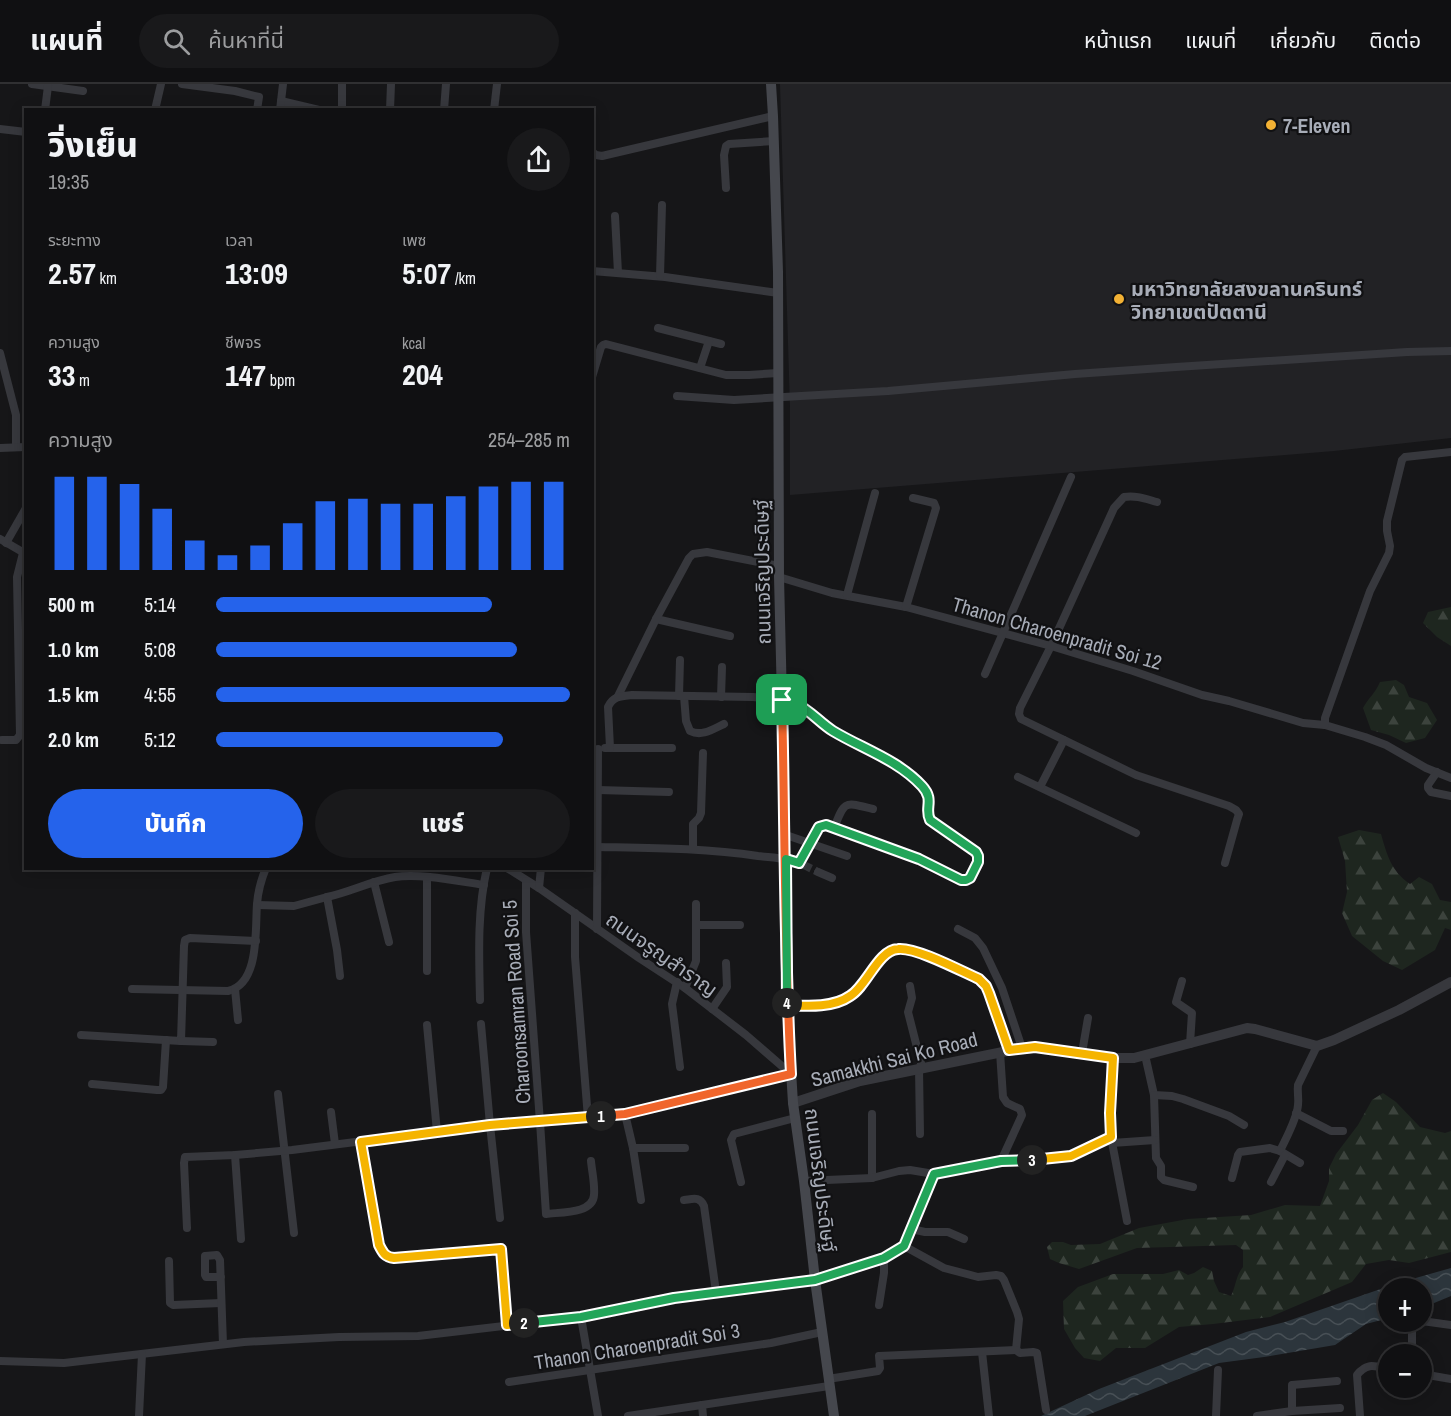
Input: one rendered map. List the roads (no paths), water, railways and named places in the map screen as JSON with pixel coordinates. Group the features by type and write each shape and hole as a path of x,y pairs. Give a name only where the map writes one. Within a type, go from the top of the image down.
{"main road":[{"name":"ถนนเจริญประดิษฐ์","path":"771,84 778,293 779,571 786,836 787,1005 793,1103 834,1416"}],"street":[{"path":"32,84 82,91"},
{"path":"155,108 161,84"},
{"path":"183,84 235,87 259,97 257,108"},
{"path":"284,84 280,105 303,108"},
{"path":"342,84 342,108"},
{"path":"390,108 391,84"},
{"path":"444,108 446,84"},
{"path":"495,108 497,84"},
{"path":"45,108 48,86"},
{"path":"594,154 602,156 773,116"},
{"path":"0,129 24,132"},
{"path":"726,188 724,155 729,144 774,141"},
{"path":"660,276 662,205"},
{"path":"615,216 618,273"},
{"path":"594,271 660,276 778,293"},
{"path":"658,328 722,344"},
{"path":"700,368 709,340"},
{"path":"594,362 603,345 606,344 726,375 778,373"},
{"path":"677,396 734,400 888,391 1211,364 1451,351"},
{"path":"0,353 16,415 21,447 0,448"},
{"path":"1325,725 1325,713 1370,591 1389,553 1388,521 1402,460 1405,457 1451,452"},
{"path":"985,675 1071,477"},
{"path":"847,595 875,493"},
{"path":"1157,502 1130,496 1124,497 1114,508 1019,714 1021,718 1136,775 1236,810 1239,814 1238,820 1225,862"},
{"path":"906,607 936,508 933,503 913,498"},
{"path":"24,511 3,541 24,553"},
{"name":"Thanon Charoenpradit Soi 12","path":"656,619 689,558 693,554 707,552 779,571 832,593 906,607 1051,646 1202,695 1303,723 1325,725 1365,737 1386,745 1426,768 1451,778"},
{"path":"2,740 16,740 20,735 17,577 24,557"},
{"path":"610,748 608,707 610,702 618,696 656,619 730,636"},
{"path":"680,660 682,696 690,731 701,734 724,724"},
{"path":"721,697 722,667"},
{"path":"598,847 693,849 786,859 801,864 809,843 819,827 826,825 919,859 961,880 970,878 978,862 976,852 930,820 929,796 923,787 892,761 831,730 800,706 782,700 753,697 618,696"},
{"path":"1040,787 1064,740"},
{"path":"597,929 598,790 595,748 672,748"},
{"path":"693,849 693,824 701,813 703,753"},
{"path":"1437,772 1428,784 1428,788 1431,792 1451,796"},
{"path":"1018,777 1137,833"},
{"path":"598,790 669,792"},
{"path":"834,828 842,808 846,805 873,809"},
{"path":"786,836 847,856"},
{"path":"132,989 228,991 235,989 246,977 252,964 260,881 265,870"},
{"path":"480,1000 478,945 488,870"},
{"name":"ถนนจรูญสำราญ","path":"510,870 685,988 746,1035 791,1074"},
{"path":"539,888 541,870"},
{"path":"818,872 832,878"},
{"path":"257,905 294,906 374,882 403,876 484,885"},
{"path":"427,877 427,971"},
{"name":"Charoonsamran Road Soi 5","path":"526,881 526,932 546,1214 585,1209 591,1205 594,1196 591,1161"},
{"path":"374,882 388,942"},
{"path":"327,897 340,976"},
{"path":"685,988 696,961 696,904"},
{"path":"575,913 575,957 588,1118"},
{"path":"696,925 740,925"},
{"path":"958,929 975,938 983,948 1002,988 1022,1048"},
{"path":"181,1041 185,940 190,938 256,941"},
{"path":"787,1005 812,1006 838,1002 851,996 885,955 894,949 912,950 979,979 989,993 1004,1051 1003,1097 1007,1103 1020,1109 1022,1115 1001,1161"},
{"path":"712,1009 727,987 726,963"},
{"path":"1182,981 1176,1002 1192,1014 1190,1044"},
{"path":"676,982 672,1004 680,1066"},
{"path":"1271,1182 1299,1104 1298,1085 1317,1046 1399,1010 1451,982"},
{"path":"910,986 912,1001 908,1012 921,1068 920,1134"},
{"path":"235,989 238,1020"},
{"path":"1082,1053 1088,1018"},
{"path":"428,1024 437,1132"},
{"path":"481,1024 500,1218"},
{"name":"Samakkhi Sai Ko Road","path":"793,1103 860,1081 1022,1048 1035,1047 1113,1058 1134,1058 1247,1028 1317,1046"},
{"path":"81,1035 213,1042"},
{"path":"92,1084 161,1089 166,1040"},
{"path":"1145,1055 1154,1095 1156,1158 1161,1166 1161,1178 1193,1187"},
{"path":"1113,1058 1111,1140 1127,1221"},
{"path":"187,1227 185,1157 235,1155 361,1142 490,1125 625,1114 791,1074"},
{"path":"278,1094 294,1233"},
{"path":"1154,1095 1182,1099 1228,1116 1244,1125"},
{"path":"331,1112 335,1144"},
{"path":"1296,1113 1331,1131 1343,1131"},
{"path":"625,1114 641,1200"},
{"path":"872,1114 872,1178"},
{"path":"741,1182 731,1140 734,1134 795,1118"},
{"path":"804,1181 872,1178 910,1170 934,1174 1001,1161 1071,1156 1111,1140 1155,1140"},
{"path":"361,1142 379,1245 384,1255 394,1258 501,1249 507,1325"},
{"path":"633,1148 685,1148"},
{"path":"1232,1178 1240,1152 1270,1148 1300,1163"},
{"path":"235,1155 241,1239"},
{"path":"0,1360 64,1363 223,1344 339,1336 418,1336 581,1317 674,1298 815,1280 884,1258 904,1246 934,1174"},
{"path":"684,1200 698,1199 704,1206 716,1292"},
{"path":"911,1229 925,1232 948,1232 964,1239"},
{"path":"904,1246 944,1268 978,1277 1000,1276 1004,1280 1017,1312 1016,1350"},
{"path":"879,1305 884,1258"},
{"path":"169,1261 169,1300 173,1305 221,1303"},
{"path":"221,1277 223,1344"},
{"path":"581,1317 598,1416"},
{"path":"1432,1322 1451,1325"},
{"name":"Thanon Charoenpradit Soi 3","path":"508,1382 771,1343 822,1332"},
{"path":"628,1416 829,1383 878,1371 879,1356 1016,1350 1020,1353 1037,1353 1046,1410"},
{"path":"982,1352 988,1416"},
{"path":"139,1416 142,1353"},
{"path":"1360,1416 1357,1375 1363,1368 1378,1367"},
{"path":"1216,1416 1218,1370"},
{"path":"1432,1376 1451,1379"},
{"path":"1292,1411 1292,1385 1337,1381"},
{"path":"702,1405 704,1416"},
{"path":"1257,1416 1340,1408"}],"water":[{"path":"1451,1268 1451,1296 1432,1304 1432,1278 1416,1278"},
{"path":"1378,1290 1378,1321 1366,1324 1335,1345 1219,1363 1085,1416 1041,1416 1099,1389 1246,1332 1285,1322"}],"tunnel":[{"path":"804,865 818,872"}],"place":[{"name":"7-Eleven","path":"1271,125"},
{"name":"มหาวิทยาลัยสงขลานครินทร์ วิทยาเขตปัตตานี","path":"1119,299"}]}
